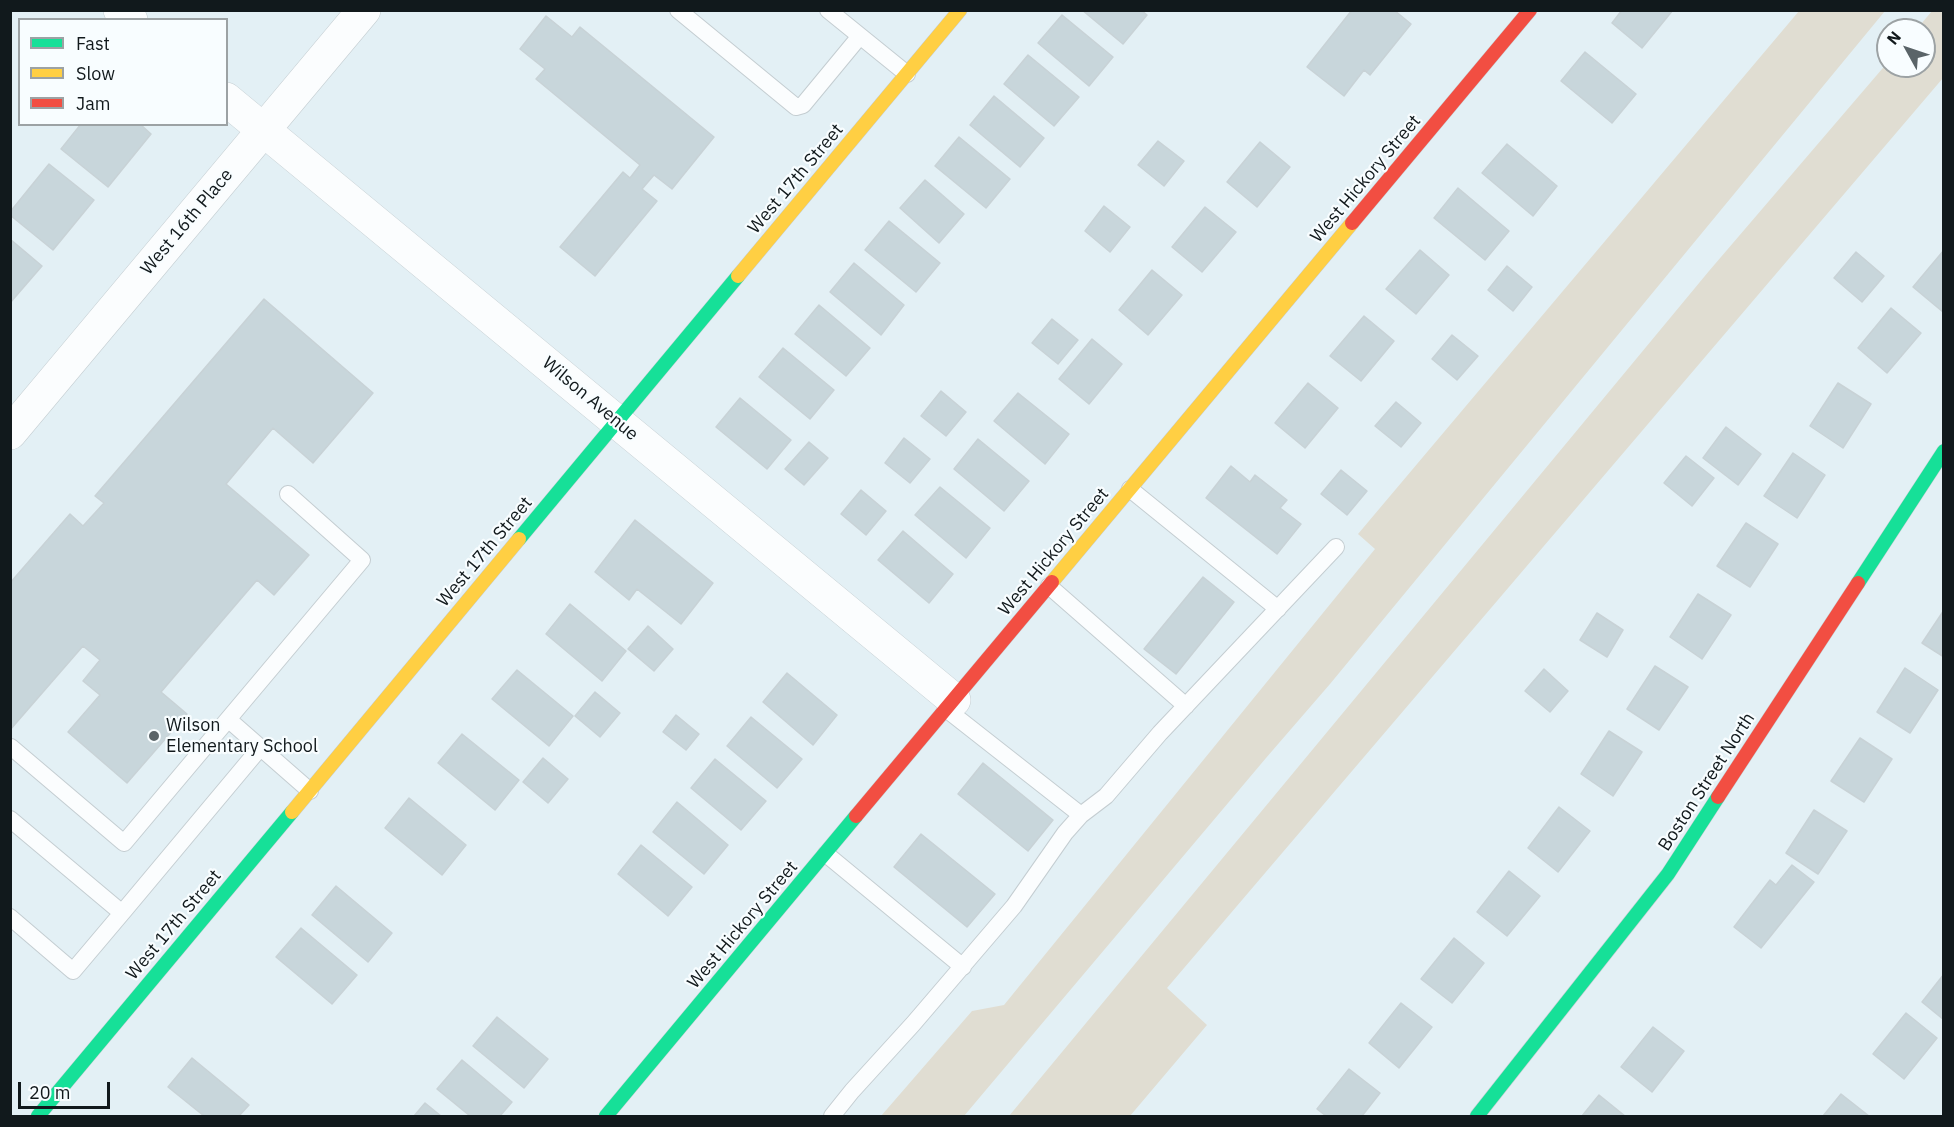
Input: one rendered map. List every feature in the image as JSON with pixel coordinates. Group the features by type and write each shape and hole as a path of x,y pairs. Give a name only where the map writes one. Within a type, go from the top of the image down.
{"street":[{"name":"West 16th Place","path":"10,433 364,10"},
{"name":"West 17th Street","path":"38,1116 960,10"},
{"name":"West Hickory Street","path":"606,1116 1530,10"},
{"name":"Wilson Avenue","path":"228,101 617,422 950,705"},
{"name":"Boston Street North","path":"1477,1116 1668,874 1944,451"}],"lane":[{"path":"678,10 796,106 803,105 860,36"},
{"path":"828,10 907,74"},
{"path":"1131,489 1278,609"},
{"path":"11,747 124,843 362,560 288,494"},
{"path":"832,1116 1014,906 1065,833 1081,815 1106,796 1160,733 1336,547"},
{"path":"1049,586 1186,706"},
{"path":"950,705 1081,815"},
{"path":"229,720 310,791"},
{"path":"10,917 72,971 260,748"},
{"path":"10,819 122,913"},
{"path":"826,854 963,967"}],"shaded area":[{"path":"1799,11 1885,11 1879,18 1876,18 1876,22 1330,684 964,1116 881,1116 972,1011 1004,1005 1375,549 1358,534"},
{"path":"1932,11 1943,11 1943,78 1167,988 1207,1025 1130,1116 1009,1116 1709,271 1876,76 1876,78 1936,78 1936,18 1926,18"}],"building":[{"path":"1082,10 1141,10 1147,15 1123,44"},
{"path":"1352,10 1394,10 1411,24 1370,75 1364,70 1344,96 1307,67"},
{"path":"1622,10 1673,10 1642,48 1612,23"},
{"path":"1062,15 1113,57 1089,86 1038,43"},
{"path":"546,16 572,37 580,27 714,137 672,189 654,175 642,189 657,201 595,276 560,247 623,172 630,178 640,165 536,79 545,69 520,49"},
{"path":"1585,52 1636,94 1612,123 1561,81"},
{"path":"1028,55 1079,97 1054,126 1004,84"},
{"path":"994,96 1044,138 1020,167 970,125"},
{"path":"79,126 142,126 151,134 108,187 61,149"},
{"path":"959,137 1010,179 986,208 935,166"},
{"path":"1158,141 1184,161 1164,186 1138,165"},
{"path":"1260,142 1290,167 1257,207 1227,182"},
{"path":"1507,144 1557,186 1533,216 1482,173"},
{"path":"49,164 94,200 53,250 10,215 10,212"},
{"path":"925,180 964,214 939,243 900,208"},
{"path":"1458,188 1509,231 1485,260 1434,218"},
{"path":"1104,206 1130,227 1110,252 1085,231"},
{"path":"1205,207 1236,232 1202,272 1172,247"},
{"path":"889,221 940,263 916,292 865,250"},
{"path":"10,239 42,266 10,303"},
{"path":"1420,250 1449,275 1416,314 1386,289"},
{"path":"1944,250 1944,311 1943,312 1913,287"},
{"path":"1856,252 1884,276 1862,302 1834,278"},
{"path":"854,263 904,305 881,335 830,292"},
{"path":"1507,266 1532,287 1513,311 1488,290"},
{"path":"1152,270 1182,295 1148,335 1119,310"},
{"path":"264,299 373,393 313,463 273,428 226,484 309,555 274,595 257,580 161,692 187,714 127,783 68,732 100,695 83,681 100,660 83,646 10,730 10,583 70,514 83,526 104,503 95,496"},
{"path":"819,305 870,348 846,376 795,334"},
{"path":"1891,308 1921,333 1887,373 1858,348"},
{"path":"1364,316 1394,341 1361,381 1330,356"},
{"path":"1052,319 1078,340 1058,364 1032,343"},
{"path":"1452,335 1478,356 1457,380 1432,359"},
{"path":"1092,339 1122,364 1089,404 1059,379"},
{"path":"783,348 834,390 810,419 759,377"},
{"path":"1308,383 1338,408 1305,448 1275,423"},
{"path":"1838,383 1871,404 1843,448 1810,426"},
{"path":"941,391 966,412 946,436 921,416"},
{"path":"1018,393 1069,434 1045,464 994,421"},
{"path":"740,398 791,440 767,469 716,427"},
{"path":"1396,402 1421,423 1401,447 1375,426"},
{"path":"1726,427 1761,454 1738,485 1703,458"},
{"path":"904,438 930,459 910,483 885,463"},
{"path":"978,439 1029,481 1004,511 954,469"},
{"path":"809,442 828,458 804,485 785,469"},
{"path":"1793,453 1825,475 1797,518 1764,496"},
{"path":"1686,456 1714,478 1692,506 1664,483"},
{"path":"1231,466 1250,482 1255,475 1287,500 1280,508 1301,524 1277,554 1206,498"},
{"path":"1341,470 1367,491 1347,515 1321,494"},
{"path":"940,487 990,528 966,558 915,515"},
{"path":"861,490 886,511 866,535 841,514"},
{"path":"635,520 713,583 681,624 637,589 629,600 595,572"},
{"path":"1746,523 1778,544 1750,587 1717,566"},
{"path":"903,531 953,574 929,603 878,560"},
{"path":"1203,577 1234,602 1176,674 1144,649"},
{"path":"1698,594 1731,615 1702,659 1670,637"},
{"path":"570,604 626,651 602,681 546,634"},
{"path":"1944,610 1944,657 1922,643"},
{"path":"1597,613 1623,630 1607,657 1580,640"},
{"path":"648,626 673,649 654,671 628,649"},
{"path":"1655,666 1688,687 1659,730 1627,709"},
{"path":"1905,668 1938,690 1910,733 1877,712"},
{"path":"1544,669 1568,691 1550,712 1525,691"},
{"path":"517,670 573,716 549,746 492,699"},
{"path":"787,673 837,715 813,745 763,702"},
{"path":"595,692 620,713 600,737 575,716"},
{"path":"676,715 699,734 686,750 663,732"},
{"path":"751,717 802,759 777,788 727,746"},
{"path":"1609,731 1642,752 1613,796 1581,774"},
{"path":"462,734 519,780 495,810 438,763"},
{"path":"1860,738 1892,759 1864,802 1831,781"},
{"path":"543,758 568,779 548,803 523,782"},
{"path":"715,759 766,801 741,830 691,788"},
{"path":"983,763 1053,820 1028,851 958,794"},
{"path":"409,798 466,845 442,875 385,828"},
{"path":"677,802 728,845 704,874 653,832"},
{"path":"1559,807 1590,831 1558,872 1528,848"},
{"path":"1814,810 1847,831 1818,874 1786,853"},
{"path":"921,834 995,894 967,927 894,867"},
{"path":"641,845 692,887 668,916 618,874"},
{"path":"1792,865 1814,882 1761,948 1734,927 1770,880 1776,885"},
{"path":"1509,871 1540,896 1507,936 1477,912"},
{"path":"336,886 392,933 368,962 312,915"},
{"path":"301,928 357,975 332,1004 276,957"},
{"path":"1454,938 1484,963 1452,1003 1421,979"},
{"path":"1944,974 1944,1020 1922,1002"},
{"path":"1401,1003 1432,1027 1399,1068 1369,1043"},
{"path":"1906,1013 1937,1038 1904,1079 1873,1054"},
{"path":"497,1017 548,1059 524,1088 473,1046"},
{"path":"1653,1027 1684,1051 1652,1092 1621,1067"},
{"path":"192,1058 249,1105 239,1116 204,1116 168,1087"},
{"path":"462,1060 512,1102 500,1116 470,1116 437,1089"},
{"path":"1349,1069 1380,1093 1362,1116 1326,1116 1317,1109"},
{"path":"1841,1094 1869,1116 1823,1116"},
{"path":"1599,1095 1625,1116 1582,1116"},
{"path":"425,1103 441,1116 414,1116"}],"traffic: fast":[{"path":"519,539 738,276"},
{"path":"1858,583 1944,451"},
{"path":"1477,1116 1668,874 1718,797"},
{"path":"38,1116 292,812"},
{"path":"606,1116 856,816"}],"traffic: slow":[{"path":"738,276 960,10"},
{"path":"1052,582 1352,223"},
{"path":"292,812 519,539"}],"traffic: jam":[{"path":"1352,223 1530,10"},
{"path":"856,816 1052,582"},
{"path":"1718,797 1858,583"}],"place":[{"name":"Wilson Elementary School","path":"154,736"}]}
